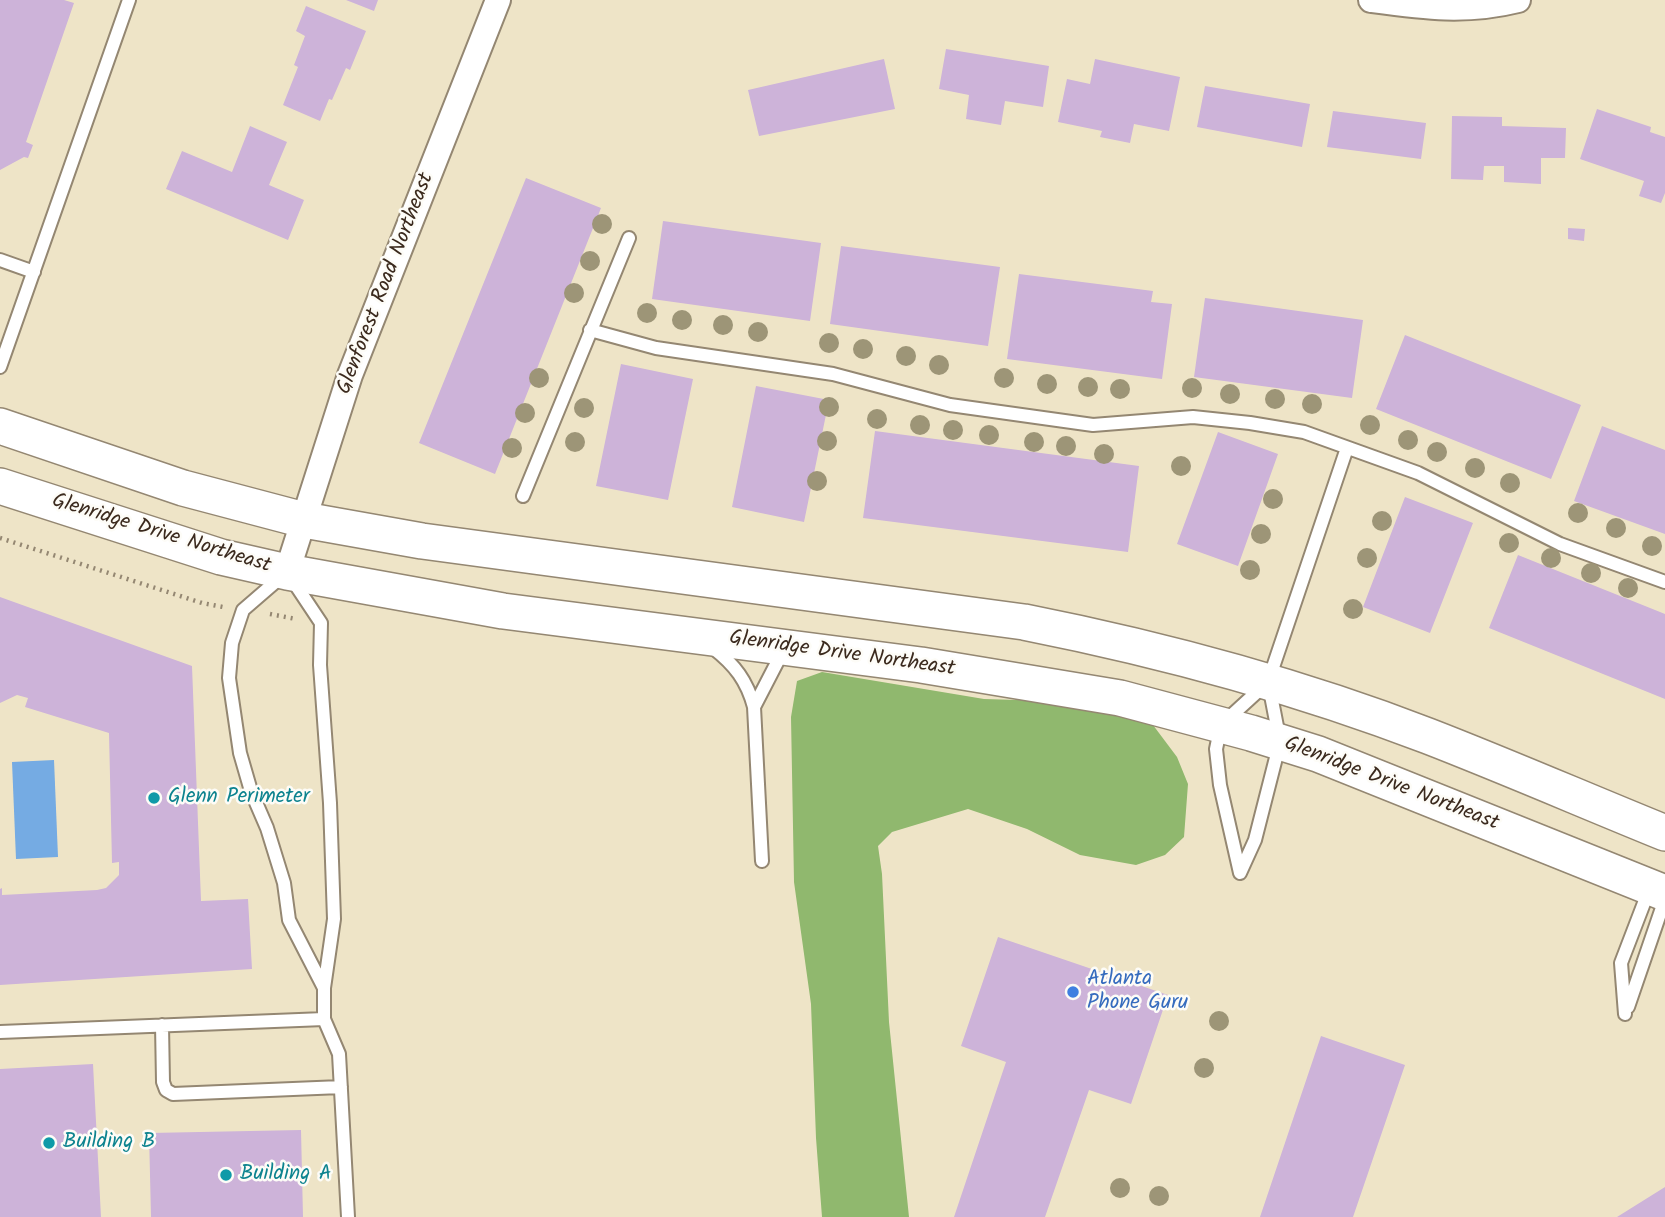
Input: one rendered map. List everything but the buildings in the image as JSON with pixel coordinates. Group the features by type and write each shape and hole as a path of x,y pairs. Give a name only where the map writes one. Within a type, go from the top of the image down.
{"main road":[{"path":"0,426 183,488 304,520 422,541 1024,622 1104,638 1268,682 1426,736 1665,833"},
{"name":"Glenridge Drive Northeast","path":"0,486 221,557 287,572 503,611 921,665 1120,698 1318,754 1660,893"}],"street":[{"name":"Glenforest Road Northeast","path":"287,572 350,375 498,0"},
{"path":"1371,0 1438,9 1490,7 1518,0"}],"lane":[{"path":"0,367 129,0"},
{"path":"523,496 629,238"},
{"path":"0,260 34,272"},
{"path":"590,330 656,348 833,374 950,405 1093,425 1193,417 1304,432 1418,473 1560,544 1665,582"},
{"path":"1268,682 1280,742 1255,840 1240,873 1220,785 1216,749 1221,725 1268,682 1348,448"},
{"path":"324,988 289,920 284,883 240,753 229,678 232,643 243,610 287,572 321,623 320,665 330,803 334,919 324,988 324,1019 339,1054 348,1217"},
{"path":"696,635 731,662 749,687 754,707 762,861"},
{"path":"754,707 785,647"},
{"path":"1660,893 1625,1014 1621,963 1660,893"},
{"path":"0,1032 324,1019"},
{"path":"162,1025 163,1082 166,1090 173,1094 341,1087"}],"path":[{"path":"0,538 202,603 321,623"}],"green space":[{"path":"822,672 984,699 1084,702 1153,725 1177,757 1188,784 1184,837 1165,855 1136,865 1080,855 1027,829 968,809 892,832 878,846 882,874 889,1022 909,1217 822,1217 811,1004 794,882 791,717 797,681"}],"water":[{"path":"54,760 58,857 16,859 12,762"}],"place":[{"name":"Glenn Perimeter","path":"154,798"},
{"name":"Atlanta Phone Guru","path":"1073,992"},
{"name":"Building B","path":"49,1143"},
{"name":"Building A","path":"226,1175"}]}
